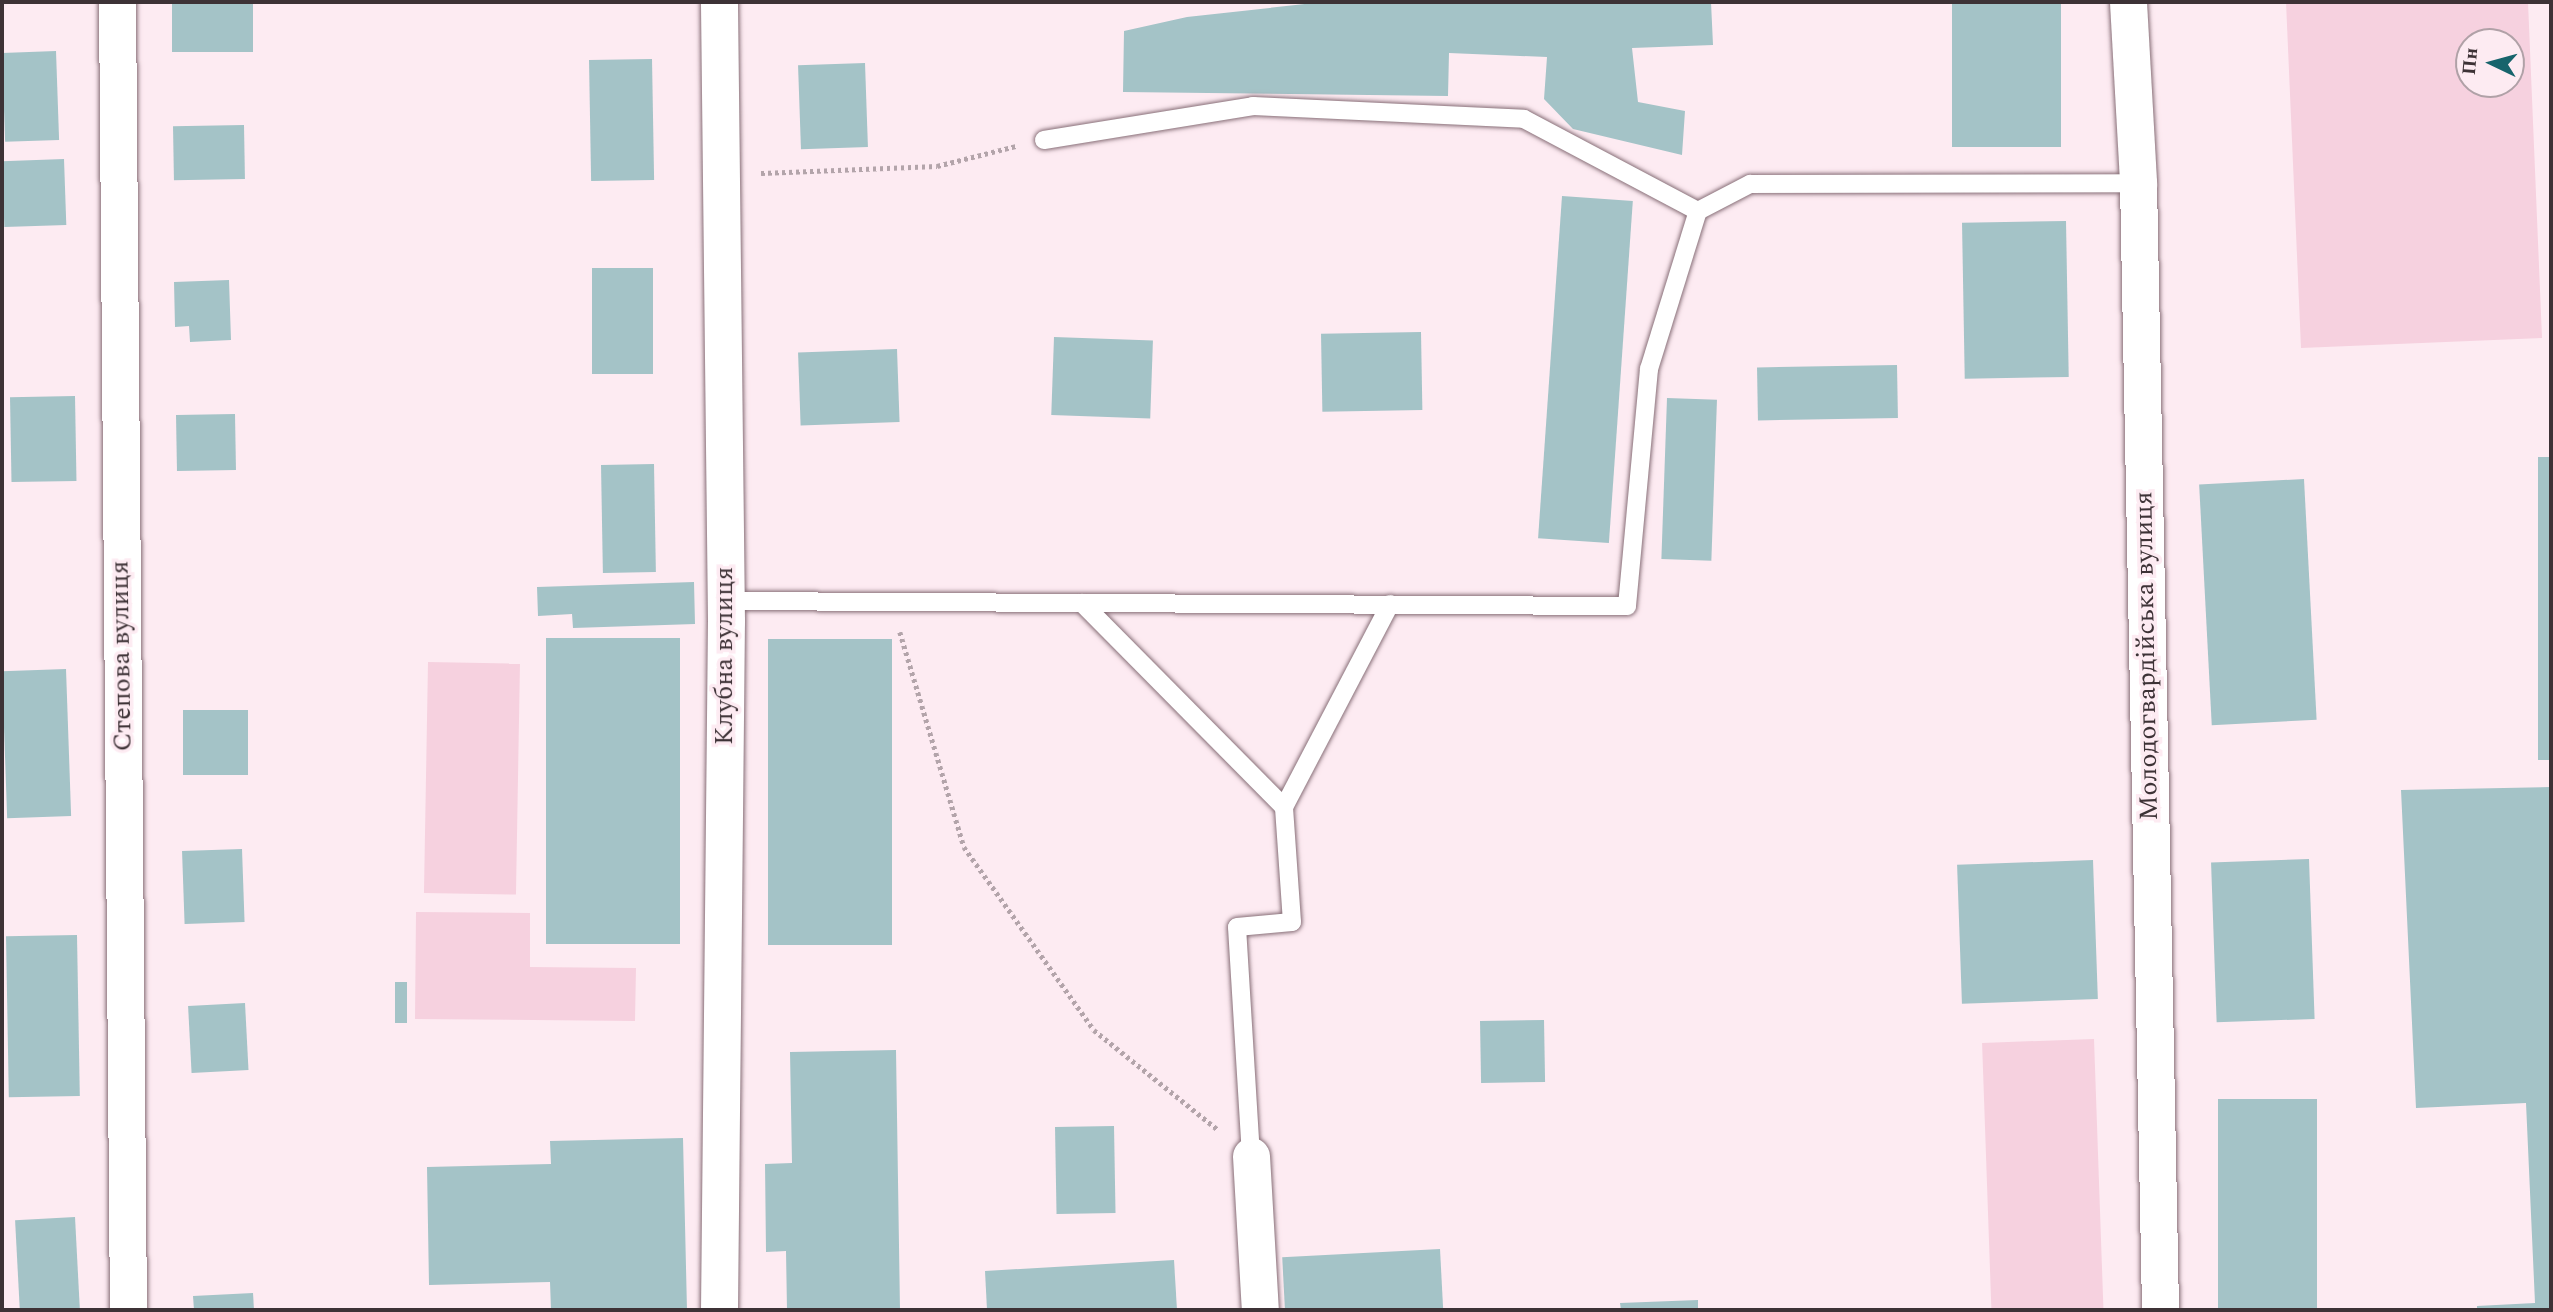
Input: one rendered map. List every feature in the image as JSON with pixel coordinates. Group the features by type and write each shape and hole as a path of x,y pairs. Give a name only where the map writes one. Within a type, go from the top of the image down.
{"street":[{"name":"Степова вулиця","path":"117,2 128,1310"},
{"name":"Клубна вулиця","path":"719,2 726,601 719,1310"},
{"name":"Молодогвардійська вулиця","path":"2128,2 2138,183 2160,1310"},
{"path":"1251,1156 1260,1310"}],"lane":[{"path":"1044,139 1253,106 1524,119 1698,211"},
{"path":"726,601 1627,606 1649,369 1698,211 1749,184 2138,183"},
{"path":"1082,603 1284,807"},
{"path":"1251,1156 1237,927 1293,922 1284,807 1390,604"}],"path":[{"path":"721,175 936,166 1044,139"},
{"path":"896,620 964,847 1094,1030 1251,1156"}],"shaded area":[{"path":"2286,2 2528,2 2542,338 2301,348"},
{"path":"428,662 520,664 516,895 424,893"},
{"path":"416,912 530,913 530,967 636,968 635,1021 415,1019"},
{"path":"2094,1039 2103,1310 1991,1310 1982,1043"}],"building":[{"path":"172,2 253,2 253,52 172,52"},
{"path":"1323,2 1711,2 1713,45 1632,48 1638,102 1685,111 1682,155 1573,129 1544,99 1547,57 1449,53 1448,96 1123,92 1124,31 1187,17"},
{"path":"1952,2 2061,2 2061,147 1952,147"},
{"path":"56,51 59,140 5,142 2,53"},
{"path":"652,59 654,180 591,181 589,60"},
{"path":"865,63 868,147 801,149 798,65"},
{"path":"244,125 245,179 174,180 173,126"},
{"path":"64,159 66,225 4,227 2,161"},
{"path":"1562,196 1633,201 1609,543 1538,538"},
{"path":"2066,221 2069,377 1965,379 1962,223"},
{"path":"592,268 653,268 653,374 592,374"},
{"path":"229,280 231,340 190,342 189,326 175,327 174,282"},
{"path":"1421,332 1422,410 1322,412 1321,334"},
{"path":"1054,337 1153,340 1150,418 1051,415"},
{"path":"897,349 900,422 801,425 798,352"},
{"path":"1897,365 1898,418 1758,420 1757,367"},
{"path":"75,396 76,481 11,482 10,397"},
{"path":"1667,398 1717,400 1711,561 1661,559"},
{"path":"235,414 236,470 177,471 176,415"},
{"path":"2538,457 2551,457 2551,760 2538,760"},
{"path":"654,464 656,572 603,573 601,465"},
{"path":"2304,479 2317,720 2212,725 2199,484"},
{"path":"694,582 695,624 573,628 572,614 538,616 537,587"},
{"path":"546,638 680,638 680,944 546,944"},
{"path":"768,639 892,639 892,945 768,945"},
{"path":"66,669 71,816 7,818 2,671"},
{"path":"183,710 248,710 248,775 183,775"},
{"path":"2551,787 2551,1310 2477,1310 2477,1306 2535,1303 2526,1103 2416,1108 2401,790"},
{"path":"242,849 245,922 185,924 182,851"},
{"path":"2309,859 2315,1019 2217,1022 2211,862"},
{"path":"2093,860 2098,999 1962,1004 1957,865"},
{"path":"77,935 80,1096 9,1097 6,936"},
{"path":"395,982 407,982 407,1023 395,1023"},
{"path":"245,1003 249,1070 192,1073 188,1006"},
{"path":"1544,1020 1545,1082 1481,1083 1480,1021"},
{"path":"896,1050 900,1310 787,1310 786,1251 766,1252 765,1164 792,1163 790,1052"},
{"path":"2218,1099 2317,1099 2317,1310 2218,1310"},
{"path":"1114,1126 1116,1213 1057,1214 1055,1127"},
{"path":"683,1138 687,1310 551,1310 550,1282 429,1285 427,1167 551,1164 550,1141"},
{"path":"75,1217 80,1310 20,1310 15,1220"},
{"path":"1440,1249 1443,1310 1285,1310 1282,1257"},
{"path":"1174,1260 1177,1310 987,1310 985,1271"},
{"path":"253,1293 254,1310 194,1310 193,1296"},
{"path":"1698,1300 1698,1310 1621,1310 1620,1303"}]}
